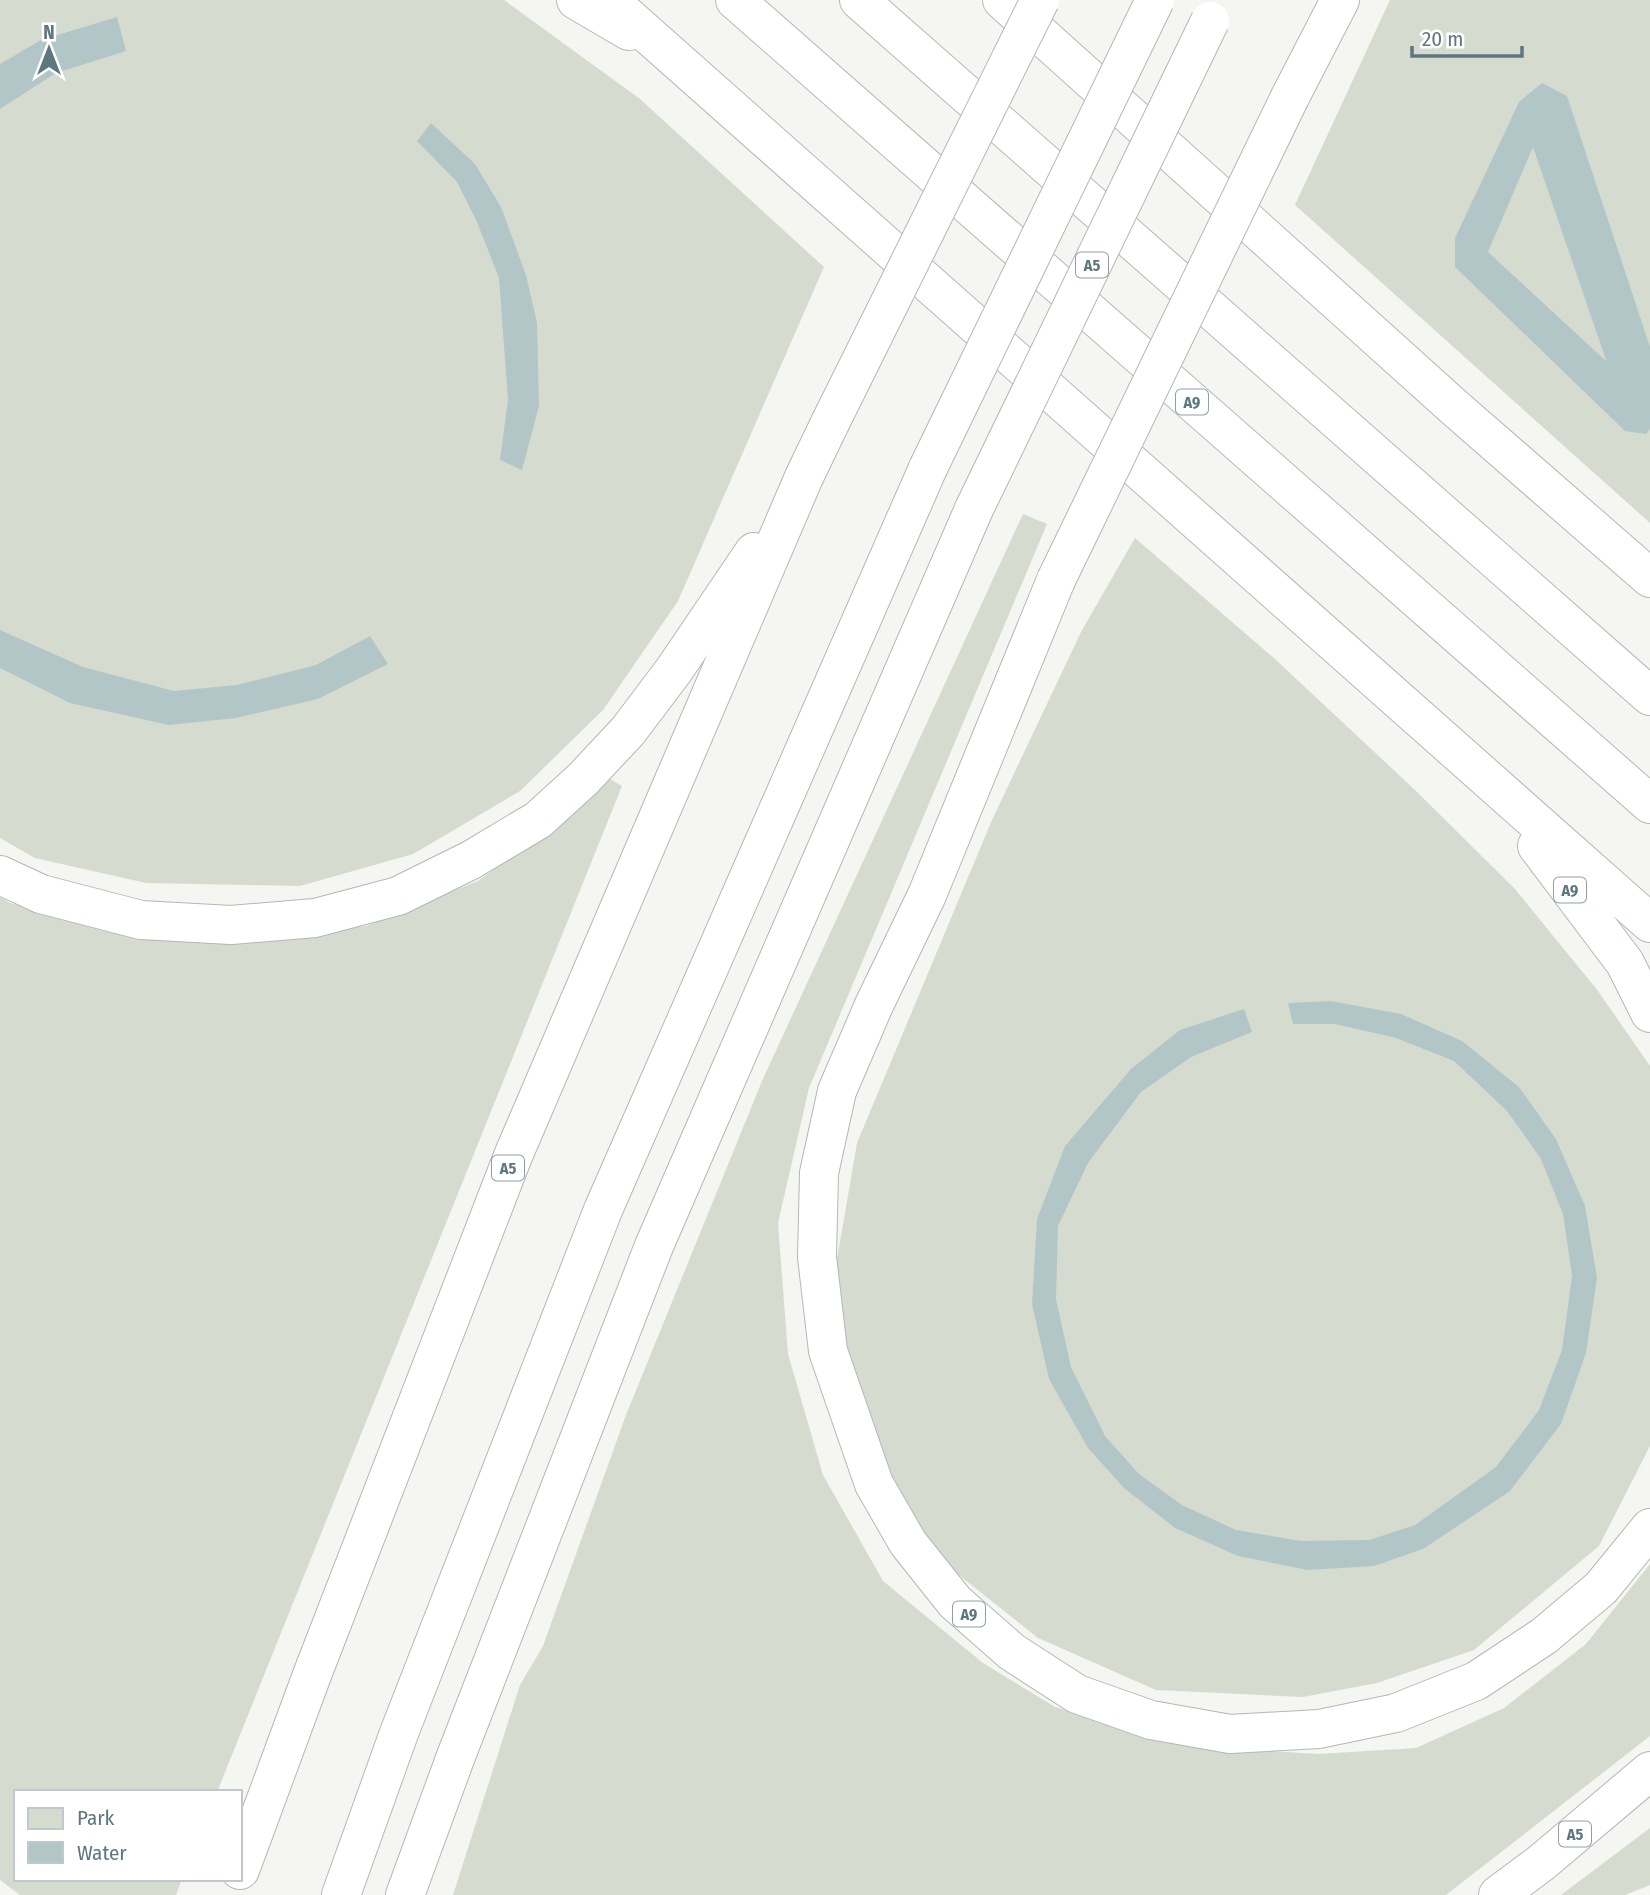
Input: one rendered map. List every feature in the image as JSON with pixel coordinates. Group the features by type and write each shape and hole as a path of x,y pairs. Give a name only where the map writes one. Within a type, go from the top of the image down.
{"highway":[{"path":"576,0 680,62"},
{"name":"A9","path":"609,0 1650,923"},
{"name":"A9","path":"735,0 1650,804"},
{"path":"859,0 1650,696"},
{"path":"1002,0 1455,408 1650,578"},
{"name":"A5","path":"242,1865 312,1675 513,1156 804,477 1040,0"},
{"path":"341,1895 399,1732 603,1210 928,468 1155,0"},
{"name":"A9","path":"1340,0 1290,97 1056,580 926,895 837,1091 819,1173 817,1257 828,1351 874,1484 908,1543 955,1602 1012,1652 1077,1694 1151,1720 1230,1734 1319,1729 1396,1713 1476,1681 1544,1636 1601,1588 1650,1528"},
{"name":"A5","path":"405,1895 654,1245 974,509 1216,11"},
{"name":"A5","path":"0,875 41,894 141,920 231,925 315,918 398,896 471,860 538,820 583,779 628,731 674,670 804,477"},
{"name":"A9","path":"1479,773 1625,963 1650,1013"},
{"name":"A5","path":"1498,1895 1541,1863 1650,1771"}],"green space":[{"path":"0,0 504,0 640,99 824,267 678,601 603,710 520,791 413,854 300,886 146,883 35,858 0,838"},
{"path":"1390,0 1650,0 1650,523 1295,205"},
{"path":"1023,514 1047,524 809,1088 778,1223 788,1354 823,1475 883,1581 983,1663 1055,1707 1187,1746 1319,1754 1416,1748 1504,1708 1586,1644 1650,1564 1650,1736 1446,1895 453,1895 520,1685 543,1646 626,1415 762,1081"},
{"path":"1135,538 1276,660 1415,790 1515,889 1598,991 1650,1066 1650,1446 1599,1546 1474,1650 1377,1683 1303,1697 1156,1690 1038,1638 945,1564 884,1474 846,1370 835,1271 857,1143 992,820 1081,632"},
{"path":"610,779 622,786 218,1790 14,1790 14,1881 181,1881 176,1895 20,1895 0,1880 0,897 10,903 133,935 229,943 366,926 478,881 569,816"},
{"path":"1650,1828 1650,1885 1625,1895 1561,1895"}],"water":[{"path":"117,17 126,51 56,73 0,109 0,64 41,40"},
{"path":"1542,83 1567,96 1650,347 1650,429 1646,434 1625,431 1455,267 1455,238 1519,102","holes":["1533,147 1606,361 1488,252"]},
{"path":"431,123 475,164 501,207 526,275 537,323 539,406 522,470 500,460 508,400 499,278 477,222 457,182 417,141"},
{"path":"0,630 83,667 174,691 237,685 316,665 370,636 388,664 318,699 236,718 169,725 70,703 0,668"},
{"path":"1331,1001 1401,1014 1462,1041 1519,1087 1556,1139 1585,1206 1597,1278 1586,1353 1561,1424 1510,1491 1423,1549 1374,1566 1308,1570 1238,1556 1175,1528 1124,1488 1088,1448 1049,1379 1032,1304 1037,1219 1065,1146 1131,1069 1180,1030 1244,1009 1252,1032 1191,1057 1141,1092 1088,1163 1058,1226 1056,1299 1071,1367 1105,1436 1139,1474 1182,1505 1236,1530 1301,1541 1369,1540 1415,1525 1496,1467 1539,1410 1562,1350 1572,1276 1563,1214 1541,1159 1507,1111 1454,1061 1396,1038 1335,1024 1293,1024 1288,1003"}]}
